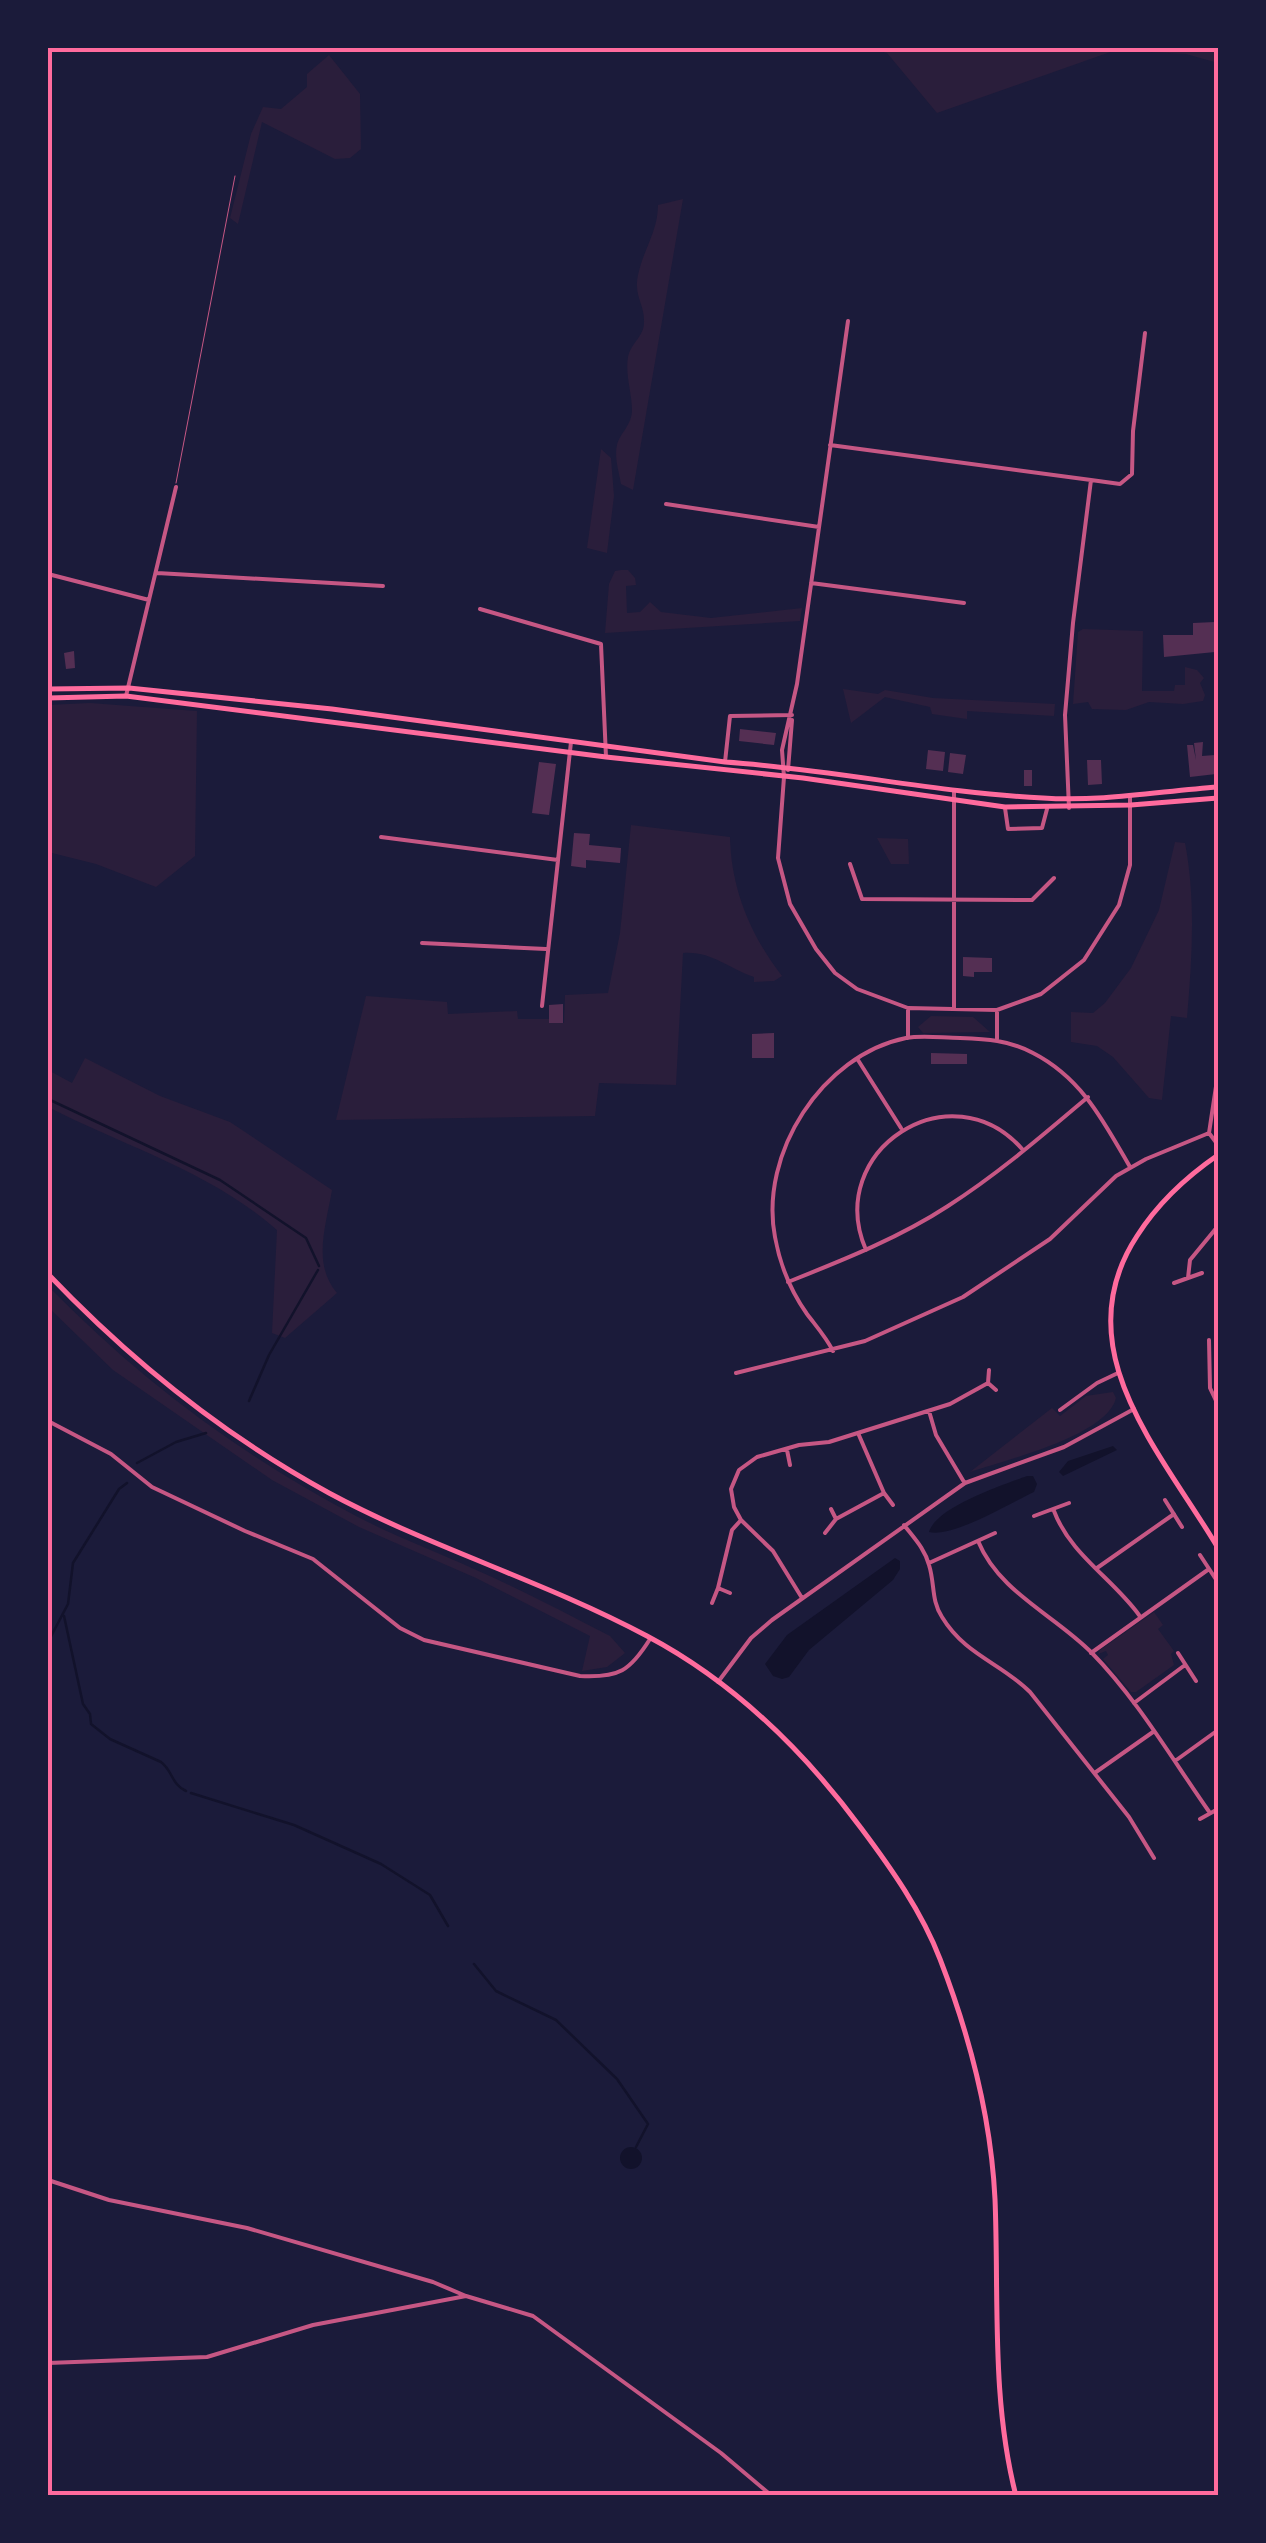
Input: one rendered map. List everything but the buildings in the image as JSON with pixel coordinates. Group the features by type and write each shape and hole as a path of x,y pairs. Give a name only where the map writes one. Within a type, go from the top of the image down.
{"main road":[{"path":"48,689 129,688 262,702 954,790 1068,798 1218,787"},
{"path":"48,698 126,696 260,711 1005,807 1131,806 1218,798"},
{"path":"260,711 262,702"},
{"path":"425,732 426,722"},
{"path":"1218,1156 1176,1188 1144,1224 1127,1251 1110,1299 1110,1332 1118,1373 1151,1439 1218,1548"},
{"path":"48,1274 150,1372 253,1449 394,1526 567,1596 651,1638 718,1682 781,1735 834,1792 886,1862 939,1954 974,2069 991,2152 1004,2436 1016,2496"}],"street":[{"path":"784,777 790,767 792,715 848,321"},
{"path":"830,446 1120,484 1132,474 1145,333"},
{"path":"1069,808 1065,715 1072,622 1091,480"},
{"path":"126,696 176,487"},
{"path":"666,504 819,528"},
{"path":"157,573 383,586"},
{"path":"48,574 150,600"},
{"path":"811,583 964,603"},
{"path":"480,609 602,644 606,756"},
{"path":"725,762 730,716 792,715"},
{"path":"792,715 781,766 784,777 778,858 790,904 835,973 857,989 908,1008 997,1010 1041,994 1084,960 1119,905 1130,866 1130,795"},
{"path":"542,1006 571,742"},
{"path":"954,790 954,1009"},
{"path":"1005,807 1008,828 1042,828 1047,809"},
{"path":"381,837 558,860"},
{"path":"850,864 862,900 1032,900 1054,878"},
{"path":"422,943 546,949"},
{"path":"908,1008 908,1038"},
{"path":"997,1010 997,1038"},
{"path":"833,1351 788,1282 774,1233 773,1205 782,1157 798,1119 838,1073 858,1060 908,1038 997,1038 1046,1060 1088,1097 1130,1168"},
{"path":"858,1060 902,1130"},
{"path":"1218,1074 1209,1133 1218,1145"},
{"path":"788,1282 866,1250 948,1207 1088,1097"},
{"path":"866,1250 858,1224 863,1180 881,1148 902,1130 928,1119 964,1116 994,1127 1023,1151"},
{"path":"736,1373 833,1351 898,1328 992,1280 1050,1240 1116,1176 1209,1133"},
{"path":"1188,1278 1190,1260 1218,1226"},
{"path":"1174,1282 1202,1273"},
{"path":"1209,1340 1210,1388 1218,1405"},
{"path":"988,1383 989,1370"},
{"path":"1060,1410 1097,1382 1118,1373"},
{"path":"988,1383 996,1390"},
{"path":"802,1598 773,1551 741,1520 731,1497 739,1470 757,1457 858,1433 961,1400 988,1383"},
{"path":"718,1682 750,1638 965,1483 1064,1446 1134,1409"},
{"path":"928,1411 936,1435 965,1483"},
{"path":"48,1421 111,1454 152,1487 313,1559 400,1628 424,1640 580,1676 603,1677 636,1661 651,1638"},
{"path":"858,1433 893,1505"},
{"path":"786,1450 790,1465"},
{"path":"825,1533 836,1519 884,1492"},
{"path":"1165,1500 1182,1528"},
{"path":"1034,1516 1069,1504"},
{"path":"831,1509 836,1519"},
{"path":"1054,1511 1074,1544 1140,1616"},
{"path":"1097,1568 1174,1514"},
{"path":"712,1603 732,1530 741,1520"},
{"path":"904,1525 929,1563 935,1606 954,1636 963,1646 1016,1678 1096,1772 1130,1817 1154,1858"},
{"path":"929,1563 995,1533"},
{"path":"978,1541 999,1577 1091,1653 1134,1703 1210,1813"},
{"path":"1200,1555 1217,1581"},
{"path":"1091,1653 1208,1569"},
{"path":"718,1588 730,1593"},
{"path":"1178,1653 1196,1680"},
{"path":"1134,1703 1185,1664"},
{"path":"1175,1761 1218,1730"},
{"path":"1096,1772 1153,1732"},
{"path":"1200,1819 1218,1809"},
{"path":"48,2180 109,2200 247,2228 433,2282 533,2316 721,2453 772,2496"},
{"path":"48,2363 207,2357 313,2325 466,2296"}],"lane":[{"path":"176,487 235,176"}],"shaded area":[{"path":"869,48 1218,48 1218,63 1186,54 1116,50 937,113 887,53"},
{"path":"329,55 360,94 361,149 350,158 335,159 262,122 238,224 230,218 251,134 263,107 281,109 307,87 307,74"},
{"path":"683,199 633,490 621,484 616,454 631,415 628,357 644,323 637,280 658,205"},
{"path":"601,449 611,458 614,496 607,553 587,548"},
{"path":"628,570 636,585 626,586 627,613 640,612 650,602 661,612 711,618 802,608 800,621 605,633 609,584 615,571"},
{"path":"1143,631 1142,691 1174,691 1175,685 1185,685 1185,667 1197,670 1204,678 1200,683 1203,701 1149,702 1126,710 1092,709 1088,702 1073,704 1078,632"},
{"path":"843,689 1055,704 1054,716 967,711 967,719 932,714 930,707 885,697 851,723"},
{"path":"90,703 197,711 195,856 156,887 96,864 48,852 48,705"},
{"path":"631,825 730,837 734,875 745,911 782,976 774,981 754,982 754,977 711,957 683,953 676,1085 599,1083 595,1116 336,1120 366,996 447,1002 448,1014 517,1011 518,1019 564,1023 565,995 608,993 620,933"},
{"path":"877,838 908,839 909,864 891,864"},
{"path":"1175,842 1185,843 1192,908 1191,952 1187,1018 1171,1016 1162,1100 1149,1098 1113,1057 1097,1046 1071,1042 1071,1012 1093,1013 1131,968 1159,910"},
{"path":"931,1016 973,1017 990,1032 923,1033 918,1027"},
{"path":"85,1058 160,1096 230,1122 332,1190 323,1257 329,1282 337,1293 285,1338 272,1333 277,1230 251,1209 196,1176 48,1107 48,1070 72,1083"},
{"path":"48,1286 155,1384 272,1467 370,1523 610,1636 625,1653 607,1667 582,1671 590,1636 476,1578 359,1527 272,1480 113,1370 48,1307"},
{"path":"1113,1392 1116,1398 1109,1412 1075,1435 970,1472 1052,1408 1060,1416 1086,1396"},
{"path":"1113,1446 1117,1450 1063,1476 1059,1472 1068,1461"},
{"path":"1033,1476 1037,1484 1034,1492 966,1525 929,1532 934,1523 957,1506"},
{"path":"895,1558 900,1561 900,1569 893,1580 809,1650 789,1677 773,1676 765,1664 787,1635"},
{"path":"1154,1612 1163,1625 1158,1629 1174,1651 1174,1665 1131,1692 1103,1659 1108,1655 1106,1651 1098,1654"},
{"path":"631,2147 639,2150 639,2166 631,2169 623,2166 620,2158 623,2150"}],"waterway":[{"path":"48,1099 220,1180 306,1238 319,1266"},
{"path":"249,1401 269,1355 318,1270"},
{"path":"137,1463 176,1442 206,1433"},
{"path":"48,1642 68,1604 73,1563 119,1489 127,1483"},
{"path":"64,1616 91,1724 110,1739 161,1762 186,1791"},
{"path":"191,1793 294,1825 381,1864 430,1895 448,1926"},
{"path":"474,1964 496,1991 556,2020 617,2079 648,2124 636,2147"}]}
